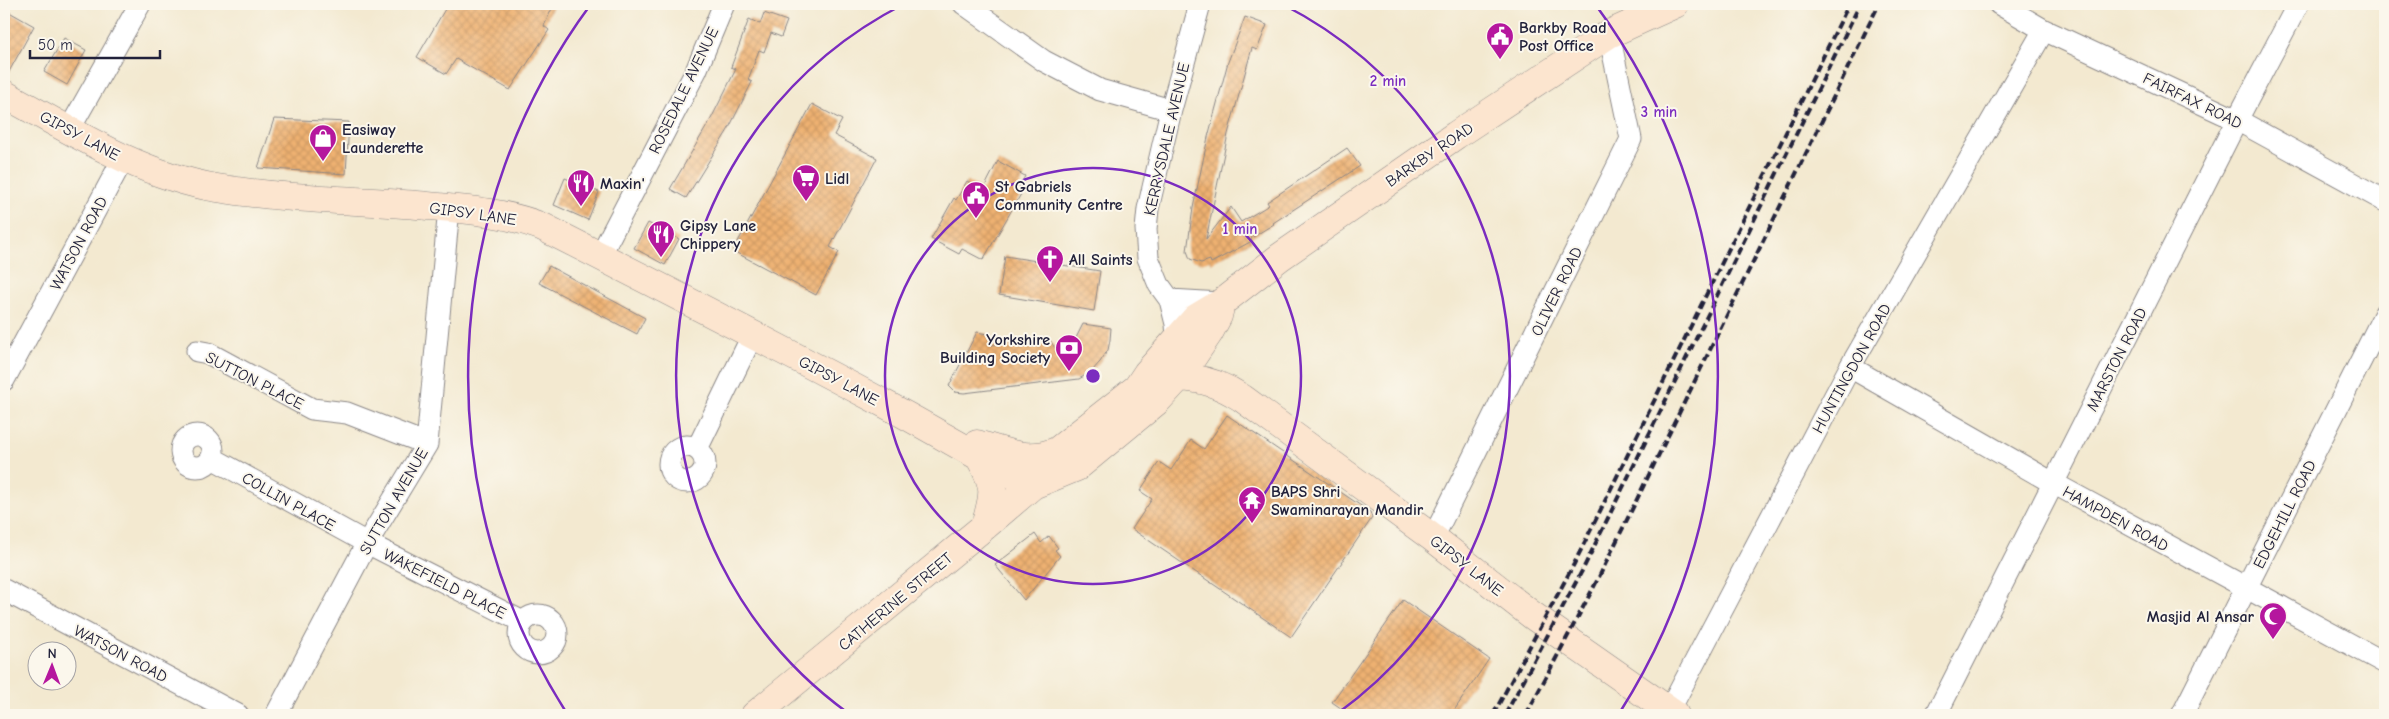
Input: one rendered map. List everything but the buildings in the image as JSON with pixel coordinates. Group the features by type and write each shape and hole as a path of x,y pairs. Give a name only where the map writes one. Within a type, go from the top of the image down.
{"street":[{"path":"69,130 140,4"},
{"name":"ROSEDALE AVENUE","path":"600,256 696,71 724,4"},
{"path":"964,4 1044,61 1100,90 1171,110"},
{"name":"KERRYSDALE AVENUE","path":"1180,376 1170,300 1159,285 1148,258 1146,229 1148,209 1171,110 1200,4"},
{"name":"BARKBY ROAD","path":"1137,388 1176,338 1196,318 1221,303 1280,257 1456,135 1609,34 1675,4"},
{"name":"FAIRFAX ROAD","path":"1998,4 2044,30 2237,120 2385,201"},
{"name":"MARSTON ROAD","path":"1936,715 2237,120 2298,4"},
{"name":"HUNTINGDON ROAD","path":"1672,713 1850,367 2044,30"},
{"name":"OLIVER ROAD","path":"1433,538 1631,139 1609,34"},
{"name":"GIPSY LANE","path":"4,94 123,159 162,175 215,188 501,213 523,219 753,334 1033,485"},
{"name":"WATSON ROAD","path":"4,380 123,159"},
{"name":"SUTTON AVENUE","path":"276,715 367,543 427,444 449,208"},
{"path":"1033,485 1077,467 1158,401 1180,376 1218,316 1221,303 1170,300"},
{"name":"EDGEHILL ROAD","path":"2182,715 2385,313"},
{"path":"1209,332 1214,366 1222,386"},
{"path":"696,448 753,334"},
{"name":"SUTTON PLACE","path":"197,351 208,353 312,409 347,413 427,444"},
{"name":"HAMPDEN ROAD","path":"1850,367 2054,483 2385,663"},
{"name":"GIPSY LANE","path":"942,435 1028,458 1044,457 1057,451 1137,388 1162,378 1180,376 1222,386 1242,398 1433,538 1532,615 1672,713"},
{"path":"1033,485 1057,451"},
{"name":"COLLIN PLACE","path":"212,458 367,543"},
{"path":"980,458 992,478 993,498 985,526"},
{"name":"CATHERINE STREET","path":"755,715 1033,485"},
{"name":"WAKEFIELD PLACE","path":"367,543 523,622"},
{"name":"WATSON ROAD","path":"4,590 238,715"}],"railway":[{"path":"1493,715 1574,564 1849,4"},
{"path":"1505,715 1583,569 1860,4"},
{"path":"1526,715 1598,579 1879,4"}],"place":[{"name":"Barkby Road Post Office","path":"1500,60"},
{"name":"Easiway Launderette","path":"323,162"},
{"name":"Lidl","path":"806,202"},
{"name":"Maxin'","path":"581,207"},
{"name":"St Gabriels Community Centre","path":"976,219"},
{"name":"Gipsy Lane Chippery","path":"661,258"},
{"name":"All Saints","path":"1050,283"},
{"name":"Yorkshire Building Society","path":"1069,372"},
{"name":"BAPS Shri Swaminarayan Mandir","path":"1252,524"},
{"name":"Masjid Al Ansar","path":"2273,640"}]}
